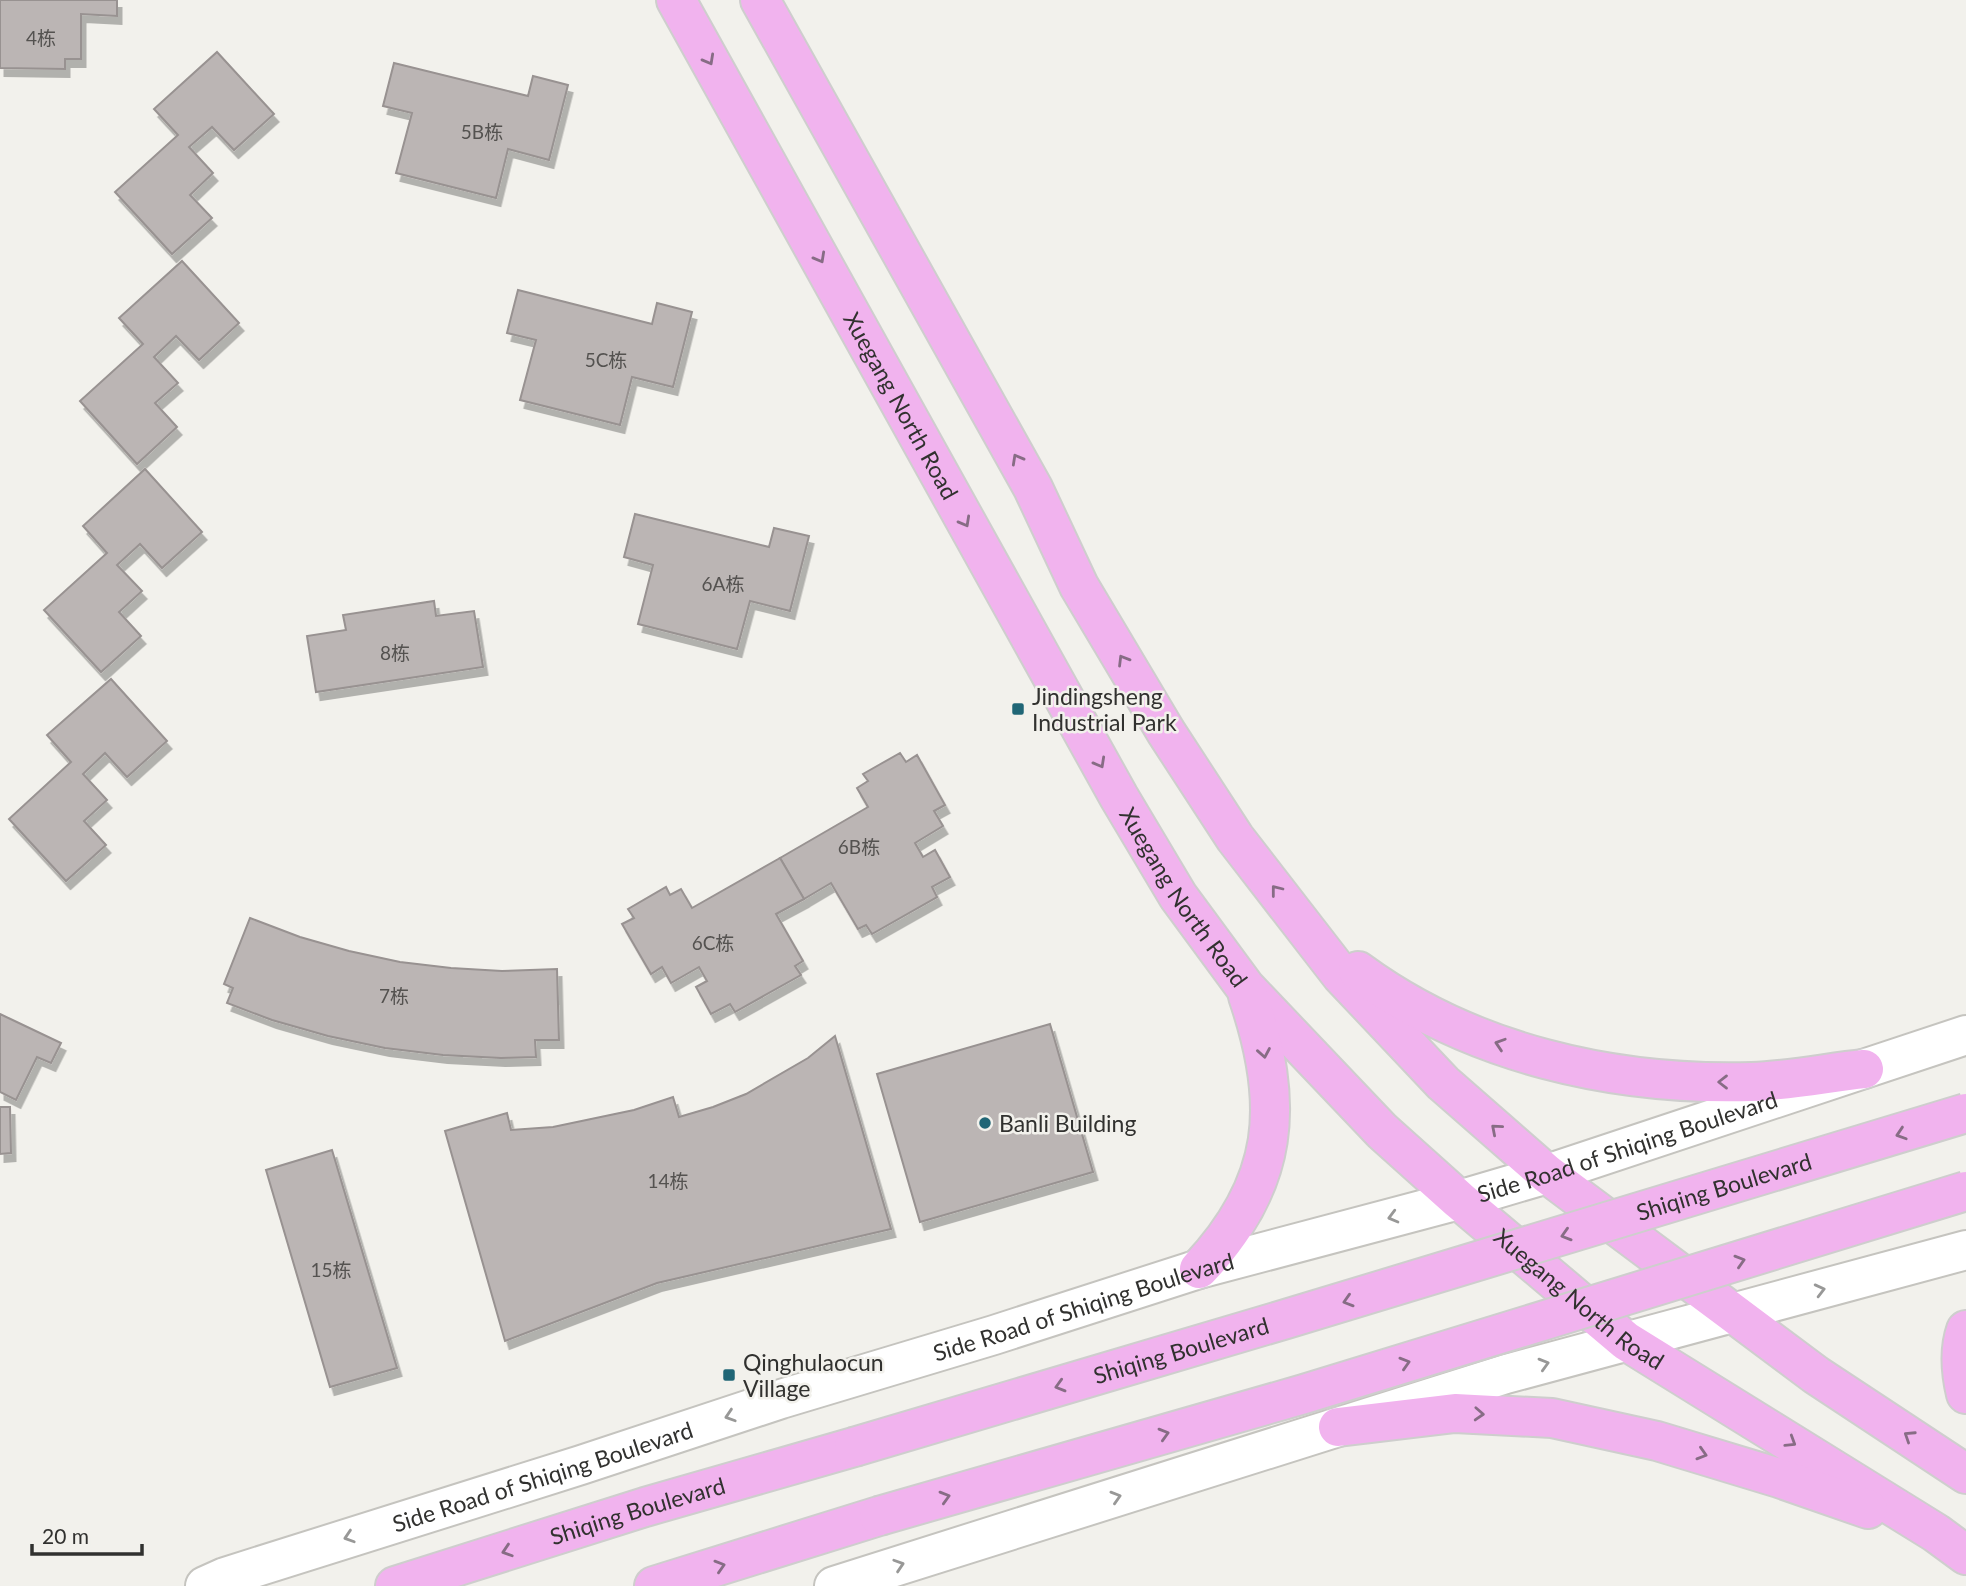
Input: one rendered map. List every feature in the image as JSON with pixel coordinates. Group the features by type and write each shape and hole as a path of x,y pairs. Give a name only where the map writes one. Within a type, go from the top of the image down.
{"main road":[{"name":"Xuegang North Road","path":"676,0 1119,797 1178,896 1245,987 1382,1130 1460,1200 1626,1340 1951,1544"},
{"path":"760,0 1033,488 1086,597 1166,732 1235,838 1341,975 1443,1083 1547,1174 1816,1375 1966,1474"},
{"path":"1313,939 1382,989 1458,1030 1540,1057 1600,1072 1682,1082 1755,1082 1864,1069"},
{"path":"1199,1269 1222,1244 1241,1215 1256,1186 1269,1145 1271,1112 1267,1069 1260,1029 1245,987"},
{"name":"Side Road of Shiqing Boulevard","path":"205,1586 225,1577 781,1399 994,1335 1199,1269 1460,1200 1547,1174 1966,1035"},
{"name":"Shiqing Boulevard","path":"395,1586 645,1507 1300,1315 1966,1113"},
{"path":"654,1586 880,1516 1317,1390 1966,1191"},
{"path":"834,1586 1506,1374 1966,1250"},
{"path":"1966,1330 1961,1343 1962,1380 1966,1394"},
{"path":"1338,1427 1455,1413 1552,1418 1657,1441 1779,1478 1951,1544"}],"building":[{"path":"0,0 117,0 117,16 81,14 81,59 65,59 65,69 0,68"},
{"path":"217,52 274,114 234,150 212,127 189,147 213,173 190,195 212,218 172,254 115,192 178,135 154,109"},
{"path":"394,63 528,96 533,76 568,85 549,160 508,149 496,198 396,173 412,113 383,106"},
{"path":"182,261 239,323 199,360 176,336 154,357 178,383 155,403 177,427 137,464 80,401 143,344 119,318"},
{"path":"518,290 652,324 657,303 692,312 673,387 632,377 620,425 520,400 536,340 507,333"},
{"path":"145,469 202,532 162,568 140,544 117,565 142,591 119,612 141,636 101,672 44,610 107,553 83,526"},
{"path":"635,514 769,547 774,528 809,536 790,611 750,601 737,649 638,624 653,565 624,557"},
{"path":"434,601 436,616 474,611 483,667 316,692 307,636 346,630 343,615"},
{"path":"111,679 167,741 127,777 105,753 83,774 107,800 84,821 106,845 66,881 9,819 71,762 47,735"},
{"path":"900,753 906,762 917,755 945,805 934,811 943,826 915,843 923,857 935,850 950,877 932,887 937,897 872,934 866,925 858,929 831,883 804,899 780,858 868,807 857,788 868,781 863,774"},
{"path":"780,858 804,899 776,914 803,961 795,966 801,975 735,1012 730,1004 711,1014 696,987 707,981 699,967 671,983 662,967 651,974 622,924 634,918 628,909 666,887 670,895 681,889 692,908"},
{"path":"250,918 300,937 400,962 502,971 557,969 559,1040 535,1040 536,1057 443,1055 385,1048 328,1036 272,1020 227,1003 233,988 224,984"},
{"path":"0,1014 61,1043 51,1063 37,1057 16,1100 0,1092"},
{"name":"Banli Building","path":"1050,1024 1093,1172 920,1222 877,1074"},
{"path":"835,1036 891,1229 657,1283 505,1341 445,1131 507,1113 511,1130 553,1127 634,1110 673,1097 679,1117 746,1094 808,1058"},
{"path":"0,1107 10,1107 11,1153 0,1154"},
{"path":"332,1150 397,1368 330,1387 266,1170"}],"place":[{"name":"Jindingsheng Industrial Park","path":"1018,709"},
{"name":"Banli Building","path":"985,1123"},
{"name":"Qinghulaocun Village","path":"729,1375"}]}
